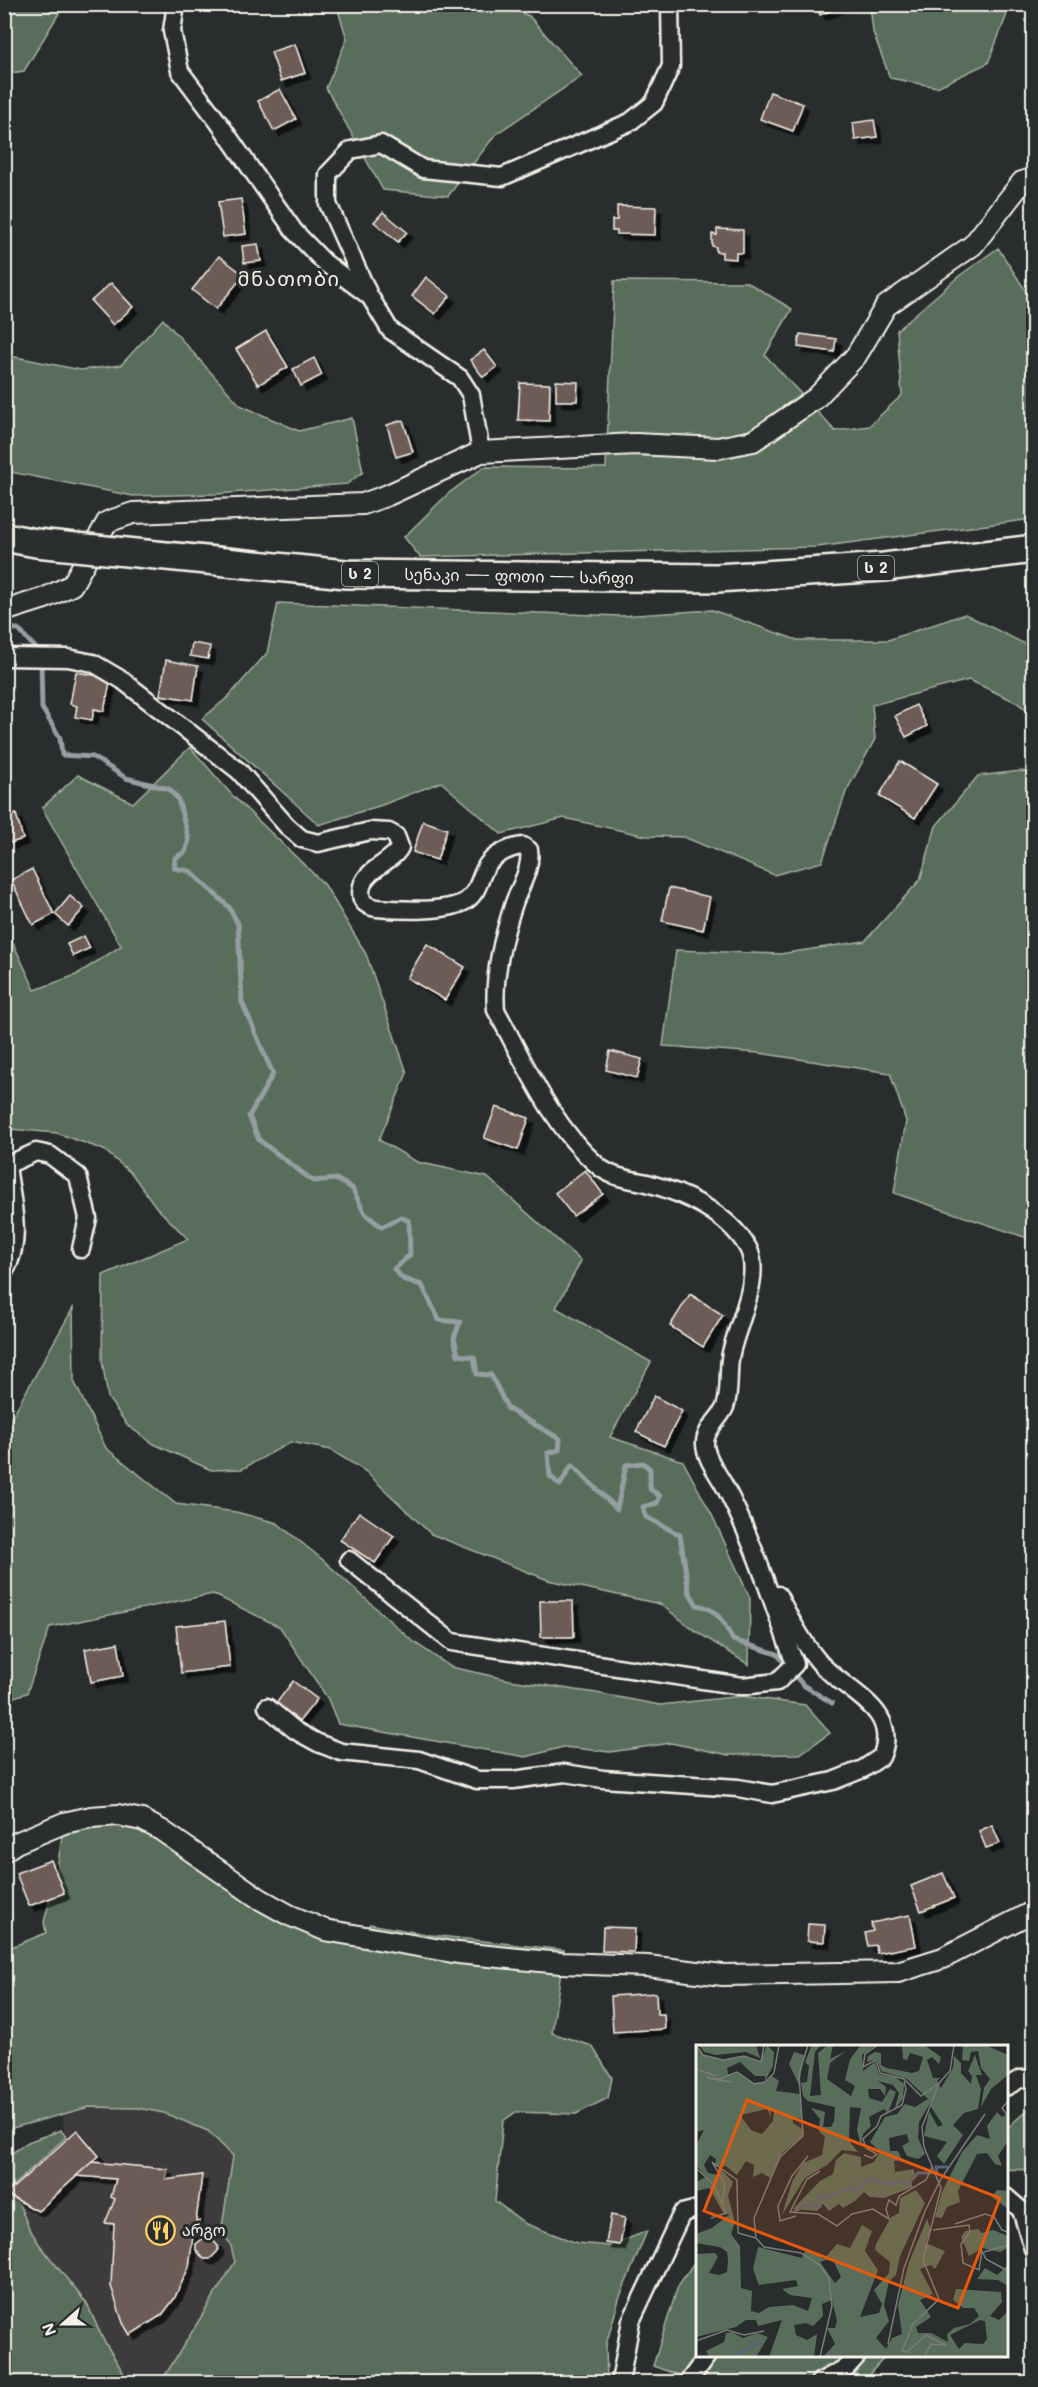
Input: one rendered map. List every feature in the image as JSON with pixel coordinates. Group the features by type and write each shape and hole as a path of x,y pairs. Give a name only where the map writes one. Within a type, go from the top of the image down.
{"highway":[{"name":"სენაკი — ფოთი — სარფი","path":"4,537 36,543 346,574 717,578 884,567 1034,549"}],"street":[{"path":"176,4 172,31 180,71 294,231 325,263 369,295"},
{"path":"481,452 471,395 460,378 390,330 369,295 328,204 328,174 351,150 381,144 423,169 502,177 595,135 630,122 654,103 671,66 670,4"},
{"path":"4,611 45,598 72,585 107,522 133,513 363,504 388,495 481,452 635,444 718,448 753,441 816,398 856,356 886,306 973,245 1022,182 1034,178"},
{"path":"4,657 76,660 93,663 122,680 239,771 287,826 302,839 318,843 370,831 389,832 396,836 400,847 397,853 382,863 363,882 361,895 363,902 369,907 389,909 456,906 477,891 488,864 497,856 514,847 523,846 529,850 531,860 514,905 503,946 495,994 496,1010 561,1125 597,1166 615,1176 648,1184 692,1200 714,1213 735,1230 749,1249 753,1268 751,1283 730,1354 725,1406 708,1433 705,1443 707,1453 735,1505 795,1664 777,1682 742,1686 452,1642 349,1560"},
{"path":"4,1272 13,1259 16,1240 8,1165 36,1152 50,1155 78,1176 88,1218 81,1249"},
{"path":"267,1707 296,1731 341,1752 419,1760 477,1780 513,1780 565,1773 603,1779 738,1788 772,1794 834,1781 863,1769 881,1757 886,1734 883,1720 820,1663 796,1627 747,1536"},
{"path":"4,1851 16,1843 64,1823 91,1817 118,1815 142,1820 161,1830 260,1899 325,1930 458,1953 561,1963 647,1966 723,1975 898,1972 943,1958 1034,1911"},
{"path":"1008,2086 1020,2079 1034,2078"},
{"path":"1008,2199 1021,2210 1034,2252"},
{"path":"620,2382 631,2321 682,2213 696,2210"},
{"path":"688,2382 706,2357"},
{"path":"819,2382 847,2367 854,2357"}],"shaded area":[{"path":"108,2106 164,2113 193,2124 208,2131 233,2156 221,2233 230,2243 235,2262 161,2382 128,2381 103,2339 87,2304 39,2244 19,2204 5,2194 66,2137 62,2115 89,2107"}],"green space":[{"path":"5,4 64,5 24,71 5,74"},
{"path":"336,4 502,5 529,16 582,76 496,134 448,196 383,190 326,88 347,39"},
{"path":"870,4 1009,5 988,63 937,87 890,78 873,32"},
{"path":"998,248 1033,302 1033,519 817,547 420,557 404,537 449,493 484,467 606,468 614,281 747,282 792,309 765,355 835,431 869,426 902,395 897,330 959,276"},
{"path":"163,319 240,405 299,431 352,418 363,472 347,484 216,494 133,496 5,471 5,355 81,370 121,365"},
{"path":"278,603 621,616 712,610 797,640 888,640 965,614 1033,648 1033,715 1016,702 969,680 872,705 875,739 846,792 822,862 774,875 684,837 646,836 564,818 501,834 441,782 382,805 319,825 202,719 228,697 267,653"},
{"path":"190,747 232,795 325,885 366,954 407,1073 379,1140 417,1162 487,1177 581,1261 556,1308 651,1362 610,1437 683,1461 712,1515 750,1598 749,1665 697,1632 660,1604 548,1580 431,1534 365,1471 331,1450 291,1442 242,1469 211,1470 154,1444 128,1426 108,1398 102,1360 103,1275 188,1239 156,1207 132,1174 104,1150 57,1133 9,1129 5,1136 5,926 35,990 76,975 121,946 42,808 78,775 133,803"},
{"path":"1021,771 1034,774 1034,1185 1027,1192 1033,1203 1033,1240 894,1193 906,1121 890,1073 759,1053 663,1046 676,950 780,954 865,941 920,880 936,826 978,776"},
{"path":"73,1308 74,1381 106,1448 176,1504 236,1512 277,1523 322,1559 411,1640 451,1667 510,1680 660,1705 742,1696 805,1705 830,1733 800,1754 729,1755 671,1743 610,1752 563,1747 526,1757 338,1724 328,1699 280,1627 213,1594 50,1627 27,1693 5,1700 5,1424 9,1422"},
{"path":"118,1815 230,1878 358,1937 370,1924 431,1935 564,1950 552,2033 592,2046 612,2078 608,2098 576,2114 516,2112 503,2121 495,2201 526,2224 577,2243 610,2246 647,2231 619,2299 606,2345 607,2382 491,2382 410,2375 409,2382 161,2382 235,2262 230,2243 221,2233 233,2156 208,2131 164,2113 137,2108 89,2107 5,2130 4,1950 46,1933 44,1922 56,1876 64,1823"},
{"path":"1033,2105 1033,2176 1027,2170 1008,2169 1008,2127"},
{"path":"61,2130 66,2137 5,2193 5,2158 28,2142"},
{"path":"5,2194 19,2204 39,2244 87,2304 103,2339 129,2382 5,2382"},
{"path":"696,2259 696,2357 885,2357 862,2382 698,2382 653,2366 678,2286"}],"building":[{"path":"816,4 846,4 820,15"},
{"path":"295,44 305,73 281,81 271,52"},
{"path":"280,89 296,119 274,131 258,101"},
{"path":"770,92 803,104 793,131 760,119"},
{"path":"874,120 877,137 855,140 853,123"},
{"path":"241,199 246,234 223,237 218,202"},
{"path":"617,206 656,207 655,235 617,234 617,231 612,231 612,220 617,220"},
{"path":"383,212 407,232 398,242 374,222"},
{"path":"717,229 743,230 743,253 736,253 736,259 722,258 722,252 716,252 716,247 712,246 712,234 717,235"},
{"path":"258,244 261,261 244,263 242,246"},
{"path":"219,256 244,275 216,309 192,290"},
{"path":"426,277 450,296 435,314 412,296"},
{"path":"111,283 133,307 113,325 91,301"},
{"path":"266,331 288,367 258,385 236,349"},
{"path":"800,334 836,339 834,352 798,347"},
{"path":"484,350 497,367 483,377 470,360"},
{"path":"314,358 322,375 301,386 293,369"},
{"path":"556,381 578,382 577,401 556,401"},
{"path":"520,383 550,384 549,421 518,420"},
{"path":"403,420 413,452 396,457 387,425"},
{"path":"192,643 210,646 208,659 190,656"},
{"path":"166,660 198,666 193,700 160,695"},
{"path":"76,672 111,678 104,711 94,709 92,720 75,717 77,706 70,704"},
{"path":"916,705 927,726 906,737 895,716"},
{"path":"900,761 937,784 915,818 879,796"},
{"path":"16,814 23,839 4,845 4,818"},
{"path":"423,821 447,829 437,860 413,852"},
{"path":"32,869 54,914 33,925 11,880"},
{"path":"669,888 710,897 703,930 662,921"},
{"path":"70,896 84,908 68,926 55,914"},
{"path":"84,936 90,948 73,956 67,944"},
{"path":"427,944 465,967 445,1000 407,978"},
{"path":"610,1051 642,1059 637,1078 606,1070"},
{"path":"496,1107 529,1118 518,1150 484,1138"},
{"path":"585,1170 603,1194 573,1216 555,1193"},
{"path":"690,1294 723,1315 703,1347 670,1326"},
{"path":"654,1396 682,1411 664,1446 636,1432"},
{"path":"1032,1453 1034,1453 1034,1486 1029,1486"},
{"path":"359,1512 394,1536 375,1563 340,1540"},
{"path":"540,1601 573,1601 574,1637 541,1637"},
{"path":"225,1621 230,1667 181,1673 176,1626"},
{"path":"118,1643 123,1676 91,1682 85,1649"},
{"path":"293,1681 317,1699 298,1723 275,1705"},
{"path":"992,1825 1000,1843 986,1848 979,1831"},
{"path":"51,1860 64,1893 29,1906 16,1873"},
{"path":"943,1873 954,1898 921,1911 911,1886"},
{"path":"910,1915 916,1946 877,1953 876,1945 868,1946 865,1933 873,1931 871,1923"},
{"path":"808,1924 825,1925 824,1942 807,1941"},
{"path":"603,1927 635,1928 634,1952 602,1951"},
{"path":"656,1993 657,2014 664,2014 665,2029 613,2032 611,1996"},
{"path":"77,2130 99,2156 38,2211 6,2194"},
{"path":"92,2162 167,2169 166,2180 202,2175 196,2221 199,2221 196,2235 193,2235 189,2267 174,2299 162,2315 130,2335 123,2323 111,2286 114,2224 105,2223 115,2199 111,2197 116,2179 76,2176"},
{"path":"611,2215 625,2218 620,2245 606,2243"},
{"path":"205,2237 210,2237 218,2246 218,2251 210,2259 204,2259 196,2250 196,2244"}],"waterway":[{"path":"4,628 18,629 40,653"},
{"path":"41,661 42,708 60,738 62,755 93,757 126,778 169,789 178,799 189,840 185,852 175,858 174,868 190,871 229,907 238,924 242,1002 273,1074 249,1116 259,1140 313,1181 336,1179 352,1188 365,1214 382,1227 401,1217 409,1221 410,1255 394,1269 403,1279 422,1285 439,1320 460,1322 454,1338 458,1355 474,1357 477,1374 491,1375 508,1409 560,1439 559,1450 548,1453 550,1476 560,1485 572,1465 617,1509 626,1465 643,1463 650,1469 650,1489 660,1496 657,1503 643,1507 646,1517 680,1535 689,1592 697,1605 715,1613 733,1640 777,1654 803,1685 832,1703"}],"place":[{"name":"არგო","path":"161,2230"}],"district":[{"name":"მნათობი","path":"289,279"}]}
